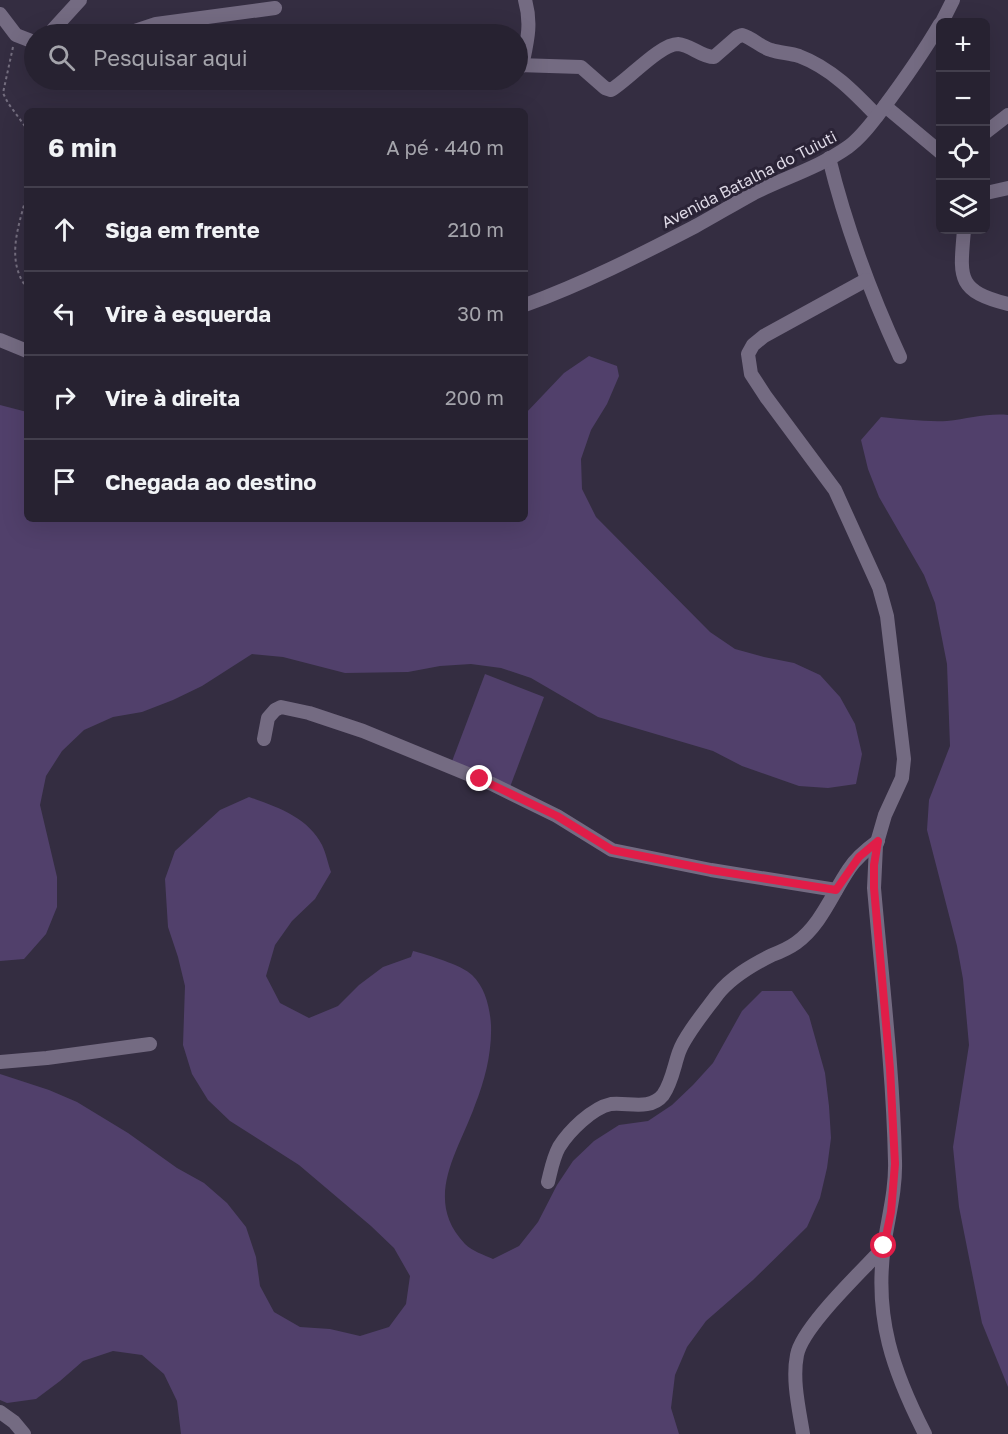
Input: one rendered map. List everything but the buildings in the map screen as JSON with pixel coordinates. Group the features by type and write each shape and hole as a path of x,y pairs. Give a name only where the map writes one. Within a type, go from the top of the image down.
{"street":[{"path":"58,24 80,0"},
{"path":"525,0 530,20 528,38"},
{"name":"Avenida Batalha do Tuiuti","path":"944,18 953,0"},
{"path":"156,24 275,8"},
{"path":"0,14 16,36 24,39"},
{"name":"Avenida Batalha do Tuiuti","path":"528,303 576,284 638,255 848,147 881,111 915,66 936,31"},
{"path":"528,66 581,67 605,88 611,90 665,48 675,44 686,45 699,53 714,57 742,35 772,51 796,55 826,69 936,149"},
{"path":"990,129 1008,115"},
{"path":"829,158 841,205 866,280 900,357"},
{"path":"990,192 1008,188"},
{"path":"964,234 960,266 962,276 976,293 1008,304"},
{"path":"866,280 764,336 753,345 748,354 748,361 751,374 765,397 835,490 871,568 887,616 904,759 902,778 885,815 874,865 895,1164 891,1212 884,1246 882,1291 885,1330 893,1365 925,1434"},
{"path":"0,340 24,350"},
{"path":"264,739 268,718 275,710 281,707 309,713 363,731 492,784 557,816 612,850 711,870 836,890"},
{"path":"548,1182 559,1147 570,1133 593,1113 604,1106 614,1104 639,1105 652,1102 662,1095 672,1076 680,1050 719,992 737,975 796,944 818,922 836,890 859,857 878,841"},
{"path":"0,1062 150,1044"},
{"path":"803,1434 795,1375 800,1345 824,1311 884,1246"},
{"path":"0,1412 14,1422 24,1434"}],"path":[{"path":"16,36 3,93 24,125"},
{"path":"24,206 14,246 16,268 24,284"}],"shaded area":[{"path":"589,356 617,366 619,376 607,404 591,430 581,459 582,489 596,517 710,632 735,649 794,663 820,675 840,697 855,724 862,754 856,784 828,788 799,786 742,766 713,751 598,717 531,678 501,668 471,664 440,666 408,672 345,673 283,657 252,654 202,686 173,700 142,712 113,717 84,730 62,751 46,776 40,805 57,877 57,907 46,934 24,959 0,961 0,405 24,411 24,522 528,522 528,411 564,373"},
{"path":"1008,415 1008,1387 982,1323 959,1207 953,1147 969,1045 963,979 957,946 927,830 929,800 950,746 947,664 935,603 924,575 879,497 868,469 861,440 881,417 939,421"},
{"path":"485,674 544,697 510,787 451,764"},
{"path":"249,797 291,814 309,827 325,851 331,872 315,899 292,921 275,945 266,976 280,1003 309,1018 338,1006 359,985 383,967 411,957 413,951 467,971 480,985 486,998 490,1018 489,1056 479,1095 453,1157 445,1192 446,1210 452,1227 465,1244 493,1259 519,1246 538,1222 557,1185 573,1161 594,1141 619,1125 648,1121 672,1105 693,1085 713,1063 742,1011 762,991 792,991 809,1016 825,1073 831,1138 820,1198 807,1227 753,1280 706,1321 687,1347 675,1375 671,1408 679,1434 181,1434 177,1401 164,1374 142,1355 113,1351 83,1361 36,1399 7,1403 0,1400 0,1074 77,1102 128,1133 177,1168 204,1183 227,1203 246,1227 256,1257 260,1286 274,1312 300,1327 330,1329 360,1336 389,1327 406,1304 410,1276 394,1248 299,1165 230,1121 208,1100 192,1074 183,1045 185,986 168,927 165,879 175,851 220,810"}],"route":[{"path":"480,779 557,816 612,850 711,870 836,890 849,868 878,841 874,865 874,888 890,1069 895,1164 891,1212 884,1246"}]}
